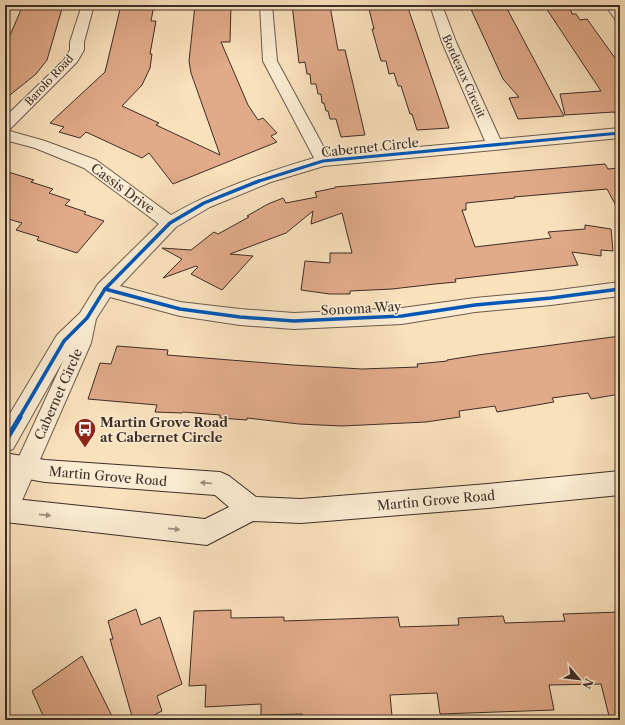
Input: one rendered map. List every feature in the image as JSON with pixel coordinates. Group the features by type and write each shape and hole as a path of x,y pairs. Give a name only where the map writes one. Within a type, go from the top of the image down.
{"main road":[{"name":"Martin Grove Road","path":"15,466 220,484 251,509"},
{"name":"Martin Grove Road","path":"6,511 207,532 251,509 301,511 488,496 620,483"}],"street":[{"name":"Barolo Road","path":"5,126 70,62 77,50 77,42 88,5"},
{"path":"266,5 270,61 323,161"},
{"name":"Bordeaux Circuit","path":"436,5 448,42 495,145"},
{"path":"611,5 620,16"},
{"name":"Cabernet Circle","path":"5,442 64,341 87,318 105,289 170,223 204,203 265,178 323,161 620,133"},
{"name":"Cassis Drive","path":"5,135 40,144 90,164 170,223"},
{"name":"Sonoma Way","path":"105,289 180,309 240,317 294,321 402,316 475,305 551,298 620,289"},
{"name":"Cabernet Circle","path":"6,511 15,466 81,343 87,318"}],"building":[{"path":"23,5 63,5 47,60 36,74 5,99 5,47"},
{"path":"121,5 154,5 151,21 156,21 150,54 152,54 150,68 142,85 122,106 159,123 156,125 220,155 191,73 189,61 195,5 231,5 230,42 221,42 248,105 258,120 263,118 277,133 271,136 277,142 173,184 149,153 142,158 86,132 80,138 59,132 64,127 50,123 105,72"},
{"path":"292,5 330,6 338,50 345,50 365,135 341,137 336,119 330,119 324,103 322,103 321,94 318,94 316,84 311,84 310,74 307,74 305,62 299,63"},
{"path":"368,5 407,5 449,128 417,130 401,86 398,86 394,73 389,74 386,61 381,61 372,29 374,29"},
{"path":"469,5 505,5 564,116 518,119 509,98 519,97 503,79"},
{"path":"544,5 569,5 572,14 576,14 580,20 587,19 620,65 620,121 614,112 565,115 560,94 601,91"},
{"path":"605,164 608,169 620,168 620,213 607,189 514,197 515,198 466,203 466,210 462,210 475,247 551,238 548,232 585,229 585,225 611,229 613,251 601,250 601,256 572,252 578,265 455,279 456,282 392,289 350,291 350,294 330,294 301,290 305,261 330,263 330,253 352,253 342,213 311,224 313,211 286,233 230,254 253,256 222,290 191,274 198,267 196,266 163,278 182,259 162,248 191,250 214,232 218,234 249,217 247,216 268,204 283,198 286,203 317,197 315,192 335,187"},
{"path":"5,171 34,180 31,182 53,189 49,193 70,200 65,205 86,212 84,214 104,221 77,253 37,240 39,237 16,230 22,223 5,218"},
{"path":"620,336 620,394 591,399 588,393 552,398 554,402 497,412 495,406 459,411 460,417 426,422 342,426 299,424 247,418 247,420 220,418 220,415 183,412 155,412 157,405 88,399 100,363 111,364 117,346 168,350 167,355 362,369 418,367 417,364"},
{"path":"136,609 141,625 160,617 182,684 157,696 162,711 144,720 133,720 110,639 113,639 108,621"},
{"path":"231,610 231,618 284,617 284,621 398,617 400,627 459,625 458,618 503,616 505,623 565,621 563,614 620,612 620,720 610,720 601,684 549,685 554,710 440,714 437,693 390,695 392,716 332,719 331,716 302,717 302,714 261,715 261,704 205,707 206,685 189,686 194,611"},
{"path":"82,656 114,720 45,720 32,691"}],"cycle path":[{"path":"5,442 64,341 87,318 105,289 170,223 204,203 265,178 323,161 620,133"},
{"path":"105,289 180,309 240,317 294,321 402,316 475,305 551,298 620,289"}],"place":[{"name":"Martin Grove Road at Cabernet Circle","path":"85,448"}]}
